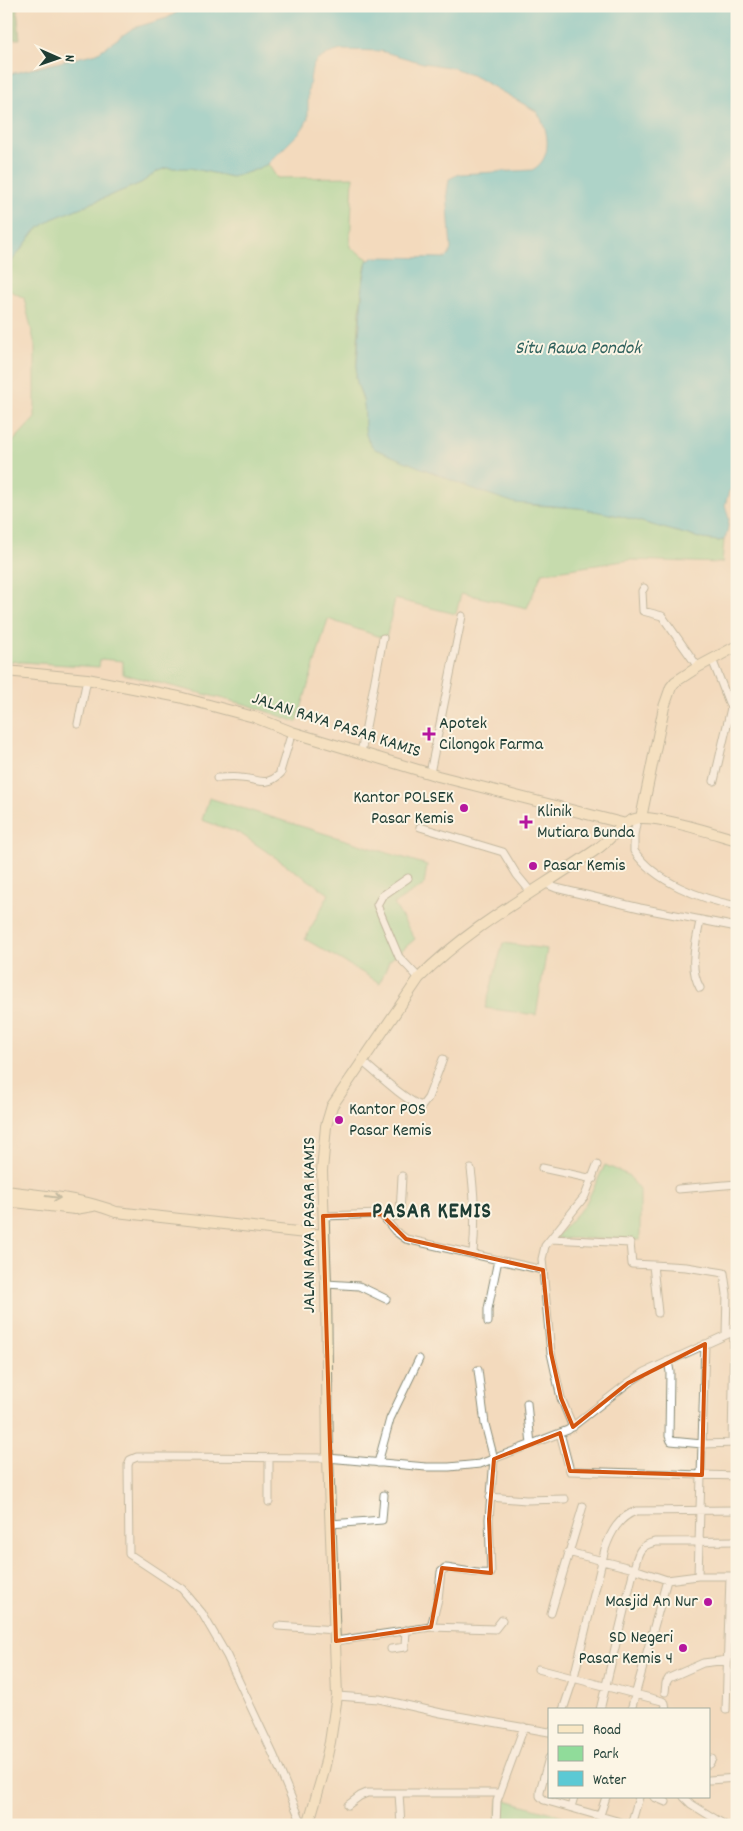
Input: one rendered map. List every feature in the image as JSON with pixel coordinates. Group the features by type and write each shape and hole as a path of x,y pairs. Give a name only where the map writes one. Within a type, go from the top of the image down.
{"main road":[{"path":"639,819 668,695 675,682 737,646"},
{"name":"JALAN RAYA PASAR KAMIS","path":"6,671 87,679 141,688 218,707 254,717 292,732 430,773 626,824"},
{"path":"626,824 639,819 672,823 737,840"},
{"name":"JALAN RAYA PASAR KAMIS","path":"308,1825 325,1766 337,1696 328,1458 326,1284 322,1171 328,1115 332,1106 419,978 429,968 472,933 530,892 546,884 602,846 626,824"},
{"path":"6,1191 99,1205 116,1212 324,1235"},
{"path":"6,1201 75,1209 99,1205"}],"street":[{"path":"644,588 642,591 643,611 662,616 698,667"},
{"path":"430,773 462,616"},
{"path":"361,753 383,638"},
{"path":"712,659 731,708 714,780"},
{"path":"78,724 87,679"},
{"path":"217,778 242,778 265,782 274,780 281,773 292,732"},
{"path":"639,819 634,835 634,851 649,867 673,884 696,896 737,906"},
{"path":"420,827 503,852 530,892"},
{"path":"408,878 382,896 377,905 398,957 419,978"},
{"path":"546,884 631,906 737,927"},
{"path":"700,921 692,961 695,978 700,988"},
{"path":"362,1061 417,1105 422,1106 428,1098 443,1059"},
{"path":"573,1427 561,1398 551,1353 543,1270 544,1251 551,1239 585,1196 597,1165"},
{"path":"542,1168 593,1179"},
{"path":"471,1169 476,1201 473,1253"},
{"path":"384,1217 397,1216 400,1213 402,1176"},
{"path":"678,1189 737,1184"},
{"path":"323,1216 381,1214 395,1231 406,1239 543,1270"},
{"path":"551,1239 631,1244 632,1264 686,1267 724,1272 732,1332 734,1443 702,1444 671,1441 670,1372 668,1361"},
{"path":"488,1322 488,1309 498,1260"},
{"path":"653,1265 658,1313"},
{"path":"326,1284 359,1286 386,1299"},
{"path":"308,1825 301,1821 274,1756 227,1656 202,1613 182,1589 129,1554 128,1465 130,1460 155,1457 328,1458 449,1467 480,1464 573,1427 628,1383 668,1361 732,1332"},
{"path":"698,1576 705,1344"},
{"path":"378,1463 390,1418 418,1359"},
{"path":"431,1627 438,1599 441,1572 446,1568 480,1574 491,1573 489,1518 494,1459 485,1424 478,1370"},
{"path":"527,1402 531,1445"},
{"path":"560,1433 572,1471 737,1476"},
{"path":"269,1458 269,1502"},
{"path":"331,1524 382,1520 384,1495"},
{"path":"490,1497 526,1500 565,1499"},
{"path":"551,1613 583,1506"},
{"path":"564,1708 574,1677 611,1534 620,1521 628,1514 636,1511 737,1510"},
{"path":"601,1708 639,1550 647,1544 655,1542 737,1541"},
{"path":"568,1552 634,1569 667,1580 698,1576 733,1576 726,1710"},
{"path":"632,1708 667,1580"},
{"path":"336,1641 431,1627 495,1629 502,1620"},
{"path":"278,1626 335,1630"},
{"path":"391,1649 405,1647 406,1630"},
{"path":"728,1643 737,1644"},
{"path":"665,1692 666,1683 669,1678 704,1663 728,1660"},
{"path":"538,1669 662,1701 665,1703 666,1708"},
{"path":"337,1696 379,1699 441,1713 548,1732"},
{"path":"496,1825 497,1801 524,1727"},
{"path":"548,1762 540,1796 544,1800 631,1825 639,1798"},
{"path":"710,1780 737,1778"},
{"path":"348,1805 360,1796 367,1794 399,1792 500,1793"},
{"path":"399,1792 401,1825"},
{"path":"571,1807 574,1798"},
{"path":"600,1815 606,1798"},
{"path":"656,1798 666,1802"},
{"path":"692,1800 723,1824"}],"highlighted area":[{"path":"381,1214 406,1239 543,1270 551,1353 561,1398 573,1427 628,1383 705,1344 702,1475 570,1471 560,1433 494,1459 489,1519 491,1573 442,1568 431,1627 336,1641 323,1216"}],"green space":[{"path":"6,6 17,6 20,39 6,39"},
{"path":"268,164 277,178 353,177 350,247 368,259 361,296 356,377 363,400 365,432 375,449 531,505 579,508 620,516 703,539 724,540 722,563 630,560 542,573 527,608 461,593 456,614 395,599 386,639 328,619 297,722 248,705 123,674 123,661 100,659 99,667 6,661 7,448 35,418 35,345 24,298 7,289 12,261 36,230 52,219 141,183 158,171 167,168 190,168 232,177"},
{"path":"209,798 427,865 424,885 394,904 415,939 389,961 380,983 305,939 329,894 241,834 202,820"},
{"path":"503,943 547,949 536,1015 485,1008"},
{"path":"605,1165 628,1175 640,1190 640,1240 555,1238 585,1205"},
{"path":"499,1798 587,1823 587,1825 496,1825"}],"water":[{"name":"Situ Rawa Pondok","path":"188,6 737,6 737,486 729,491 725,505 729,519 724,540 703,539 620,516 579,508 515,503 470,488 375,449 367,438 363,400 356,377 363,284 367,261 375,257 446,258 451,249 447,192 449,179 459,174 532,170 539,165 546,151 547,142 544,125 536,111 476,77 454,68 423,63 381,51 341,50 328,54 316,61 312,68 308,92 308,118 305,125 268,164 232,177 190,168 166,168 158,171 141,183 52,219 36,230 12,261 6,290 6,75 97,53 133,28 167,18"}],"place":[{"name":"Apotek Cilongok Farma","path":"429,734"},
{"name":"Kantor POLSEK Pasar Kemis","path":"464,808"},
{"name":"Klinik Mutiara Bunda","path":"526,822"},
{"name":"Pasar Kemis","path":"533,866"},
{"name":"Kantor POS Pasar Kemis","path":"339,1120"},
{"name":"Masjid An Nur","path":"708,1602"},
{"name":"SD Negeri Pasar Kemis 4","path":"683,1648"}],"district":[{"name":"PASAR KEMIS","path":"432,1212"}]}
